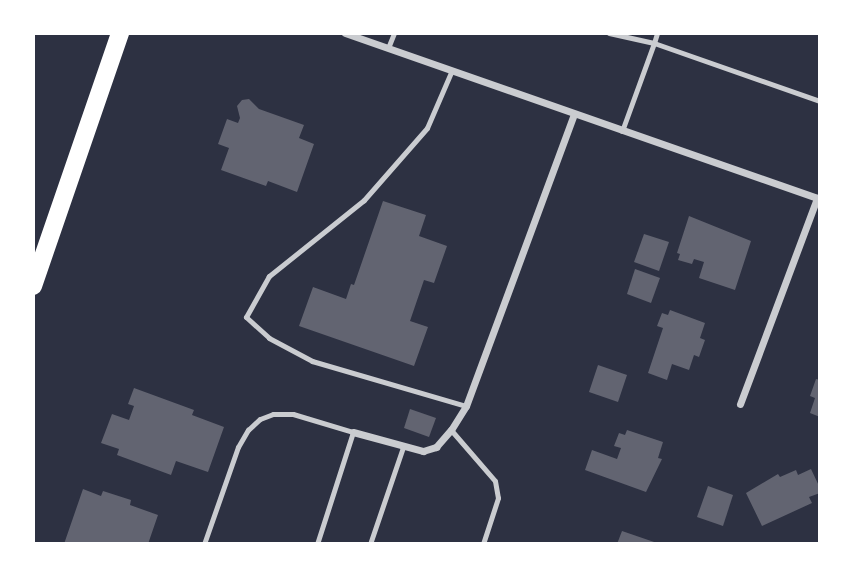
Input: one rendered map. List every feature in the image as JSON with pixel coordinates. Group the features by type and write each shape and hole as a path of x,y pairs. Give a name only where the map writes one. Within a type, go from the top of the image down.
{"main road":[{"path":"33,286 120,33"}],"street":[{"path":"345,33 818,199 740,404"},
{"path":"353,432 423,451 436,447 450,430 466,406 574,114"}],"lane":[{"path":"387,48 394,33"},
{"path":"609,33 654,43 820,101"},
{"path":"622,131 657,33"},
{"path":"452,70 427,128 364,200 269,276 246,317 269,338 312,361 466,406"},
{"path":"204,544 238,447 248,430 260,419 273,414 293,414 353,432 317,544"},
{"path":"450,430 495,481 498,498 483,544"},
{"path":"370,544 404,447"}],"building":[{"path":"249,99 259,109 304,125 299,138 314,144 297,192 268,181 266,186 221,170 229,148 218,144 227,119 238,123 240,118 237,106 242,100"},
{"path":"383,201 426,215 419,236 447,246 434,283 424,280 410,321 428,327 414,366 299,326 313,287 346,299 351,284 354,285"},
{"path":"689,216 751,241 735,290 699,278 704,262 694,259 692,264 678,260 680,254 677,253"},
{"path":"644,234 669,242 659,271 634,262"},
{"path":"635,269 660,278 651,303 627,294"},
{"path":"670,310 705,323 700,338 705,340 699,357 694,355 689,370 672,364 667,380 648,373 663,328 657,326 662,313 668,315"},
{"path":"598,365 627,375 618,402 589,392"},
{"path":"816,379 820,380 820,417 810,413 815,398 810,396"},
{"path":"134,388 194,410 192,415 224,427 208,472 176,461 171,475 117,455 119,449 101,443 112,414 129,420 134,406 128,404"},
{"path":"410,409 436,418 429,437 404,428"},
{"path":"627,430 663,442 658,458 662,459 646,492 585,470 592,450 617,459 621,448 614,446 619,433 625,435"},
{"path":"811,469 820,488 820,493 809,497 812,503 762,526 746,493 778,474 780,477 796,470 798,475"},
{"path":"708,486 733,495 723,526 697,517"},
{"path":"83,489 101,496 103,491 131,500 130,505 158,515 148,544 64,544"},
{"path":"622,531 657,543 657,544 617,544"}]}
